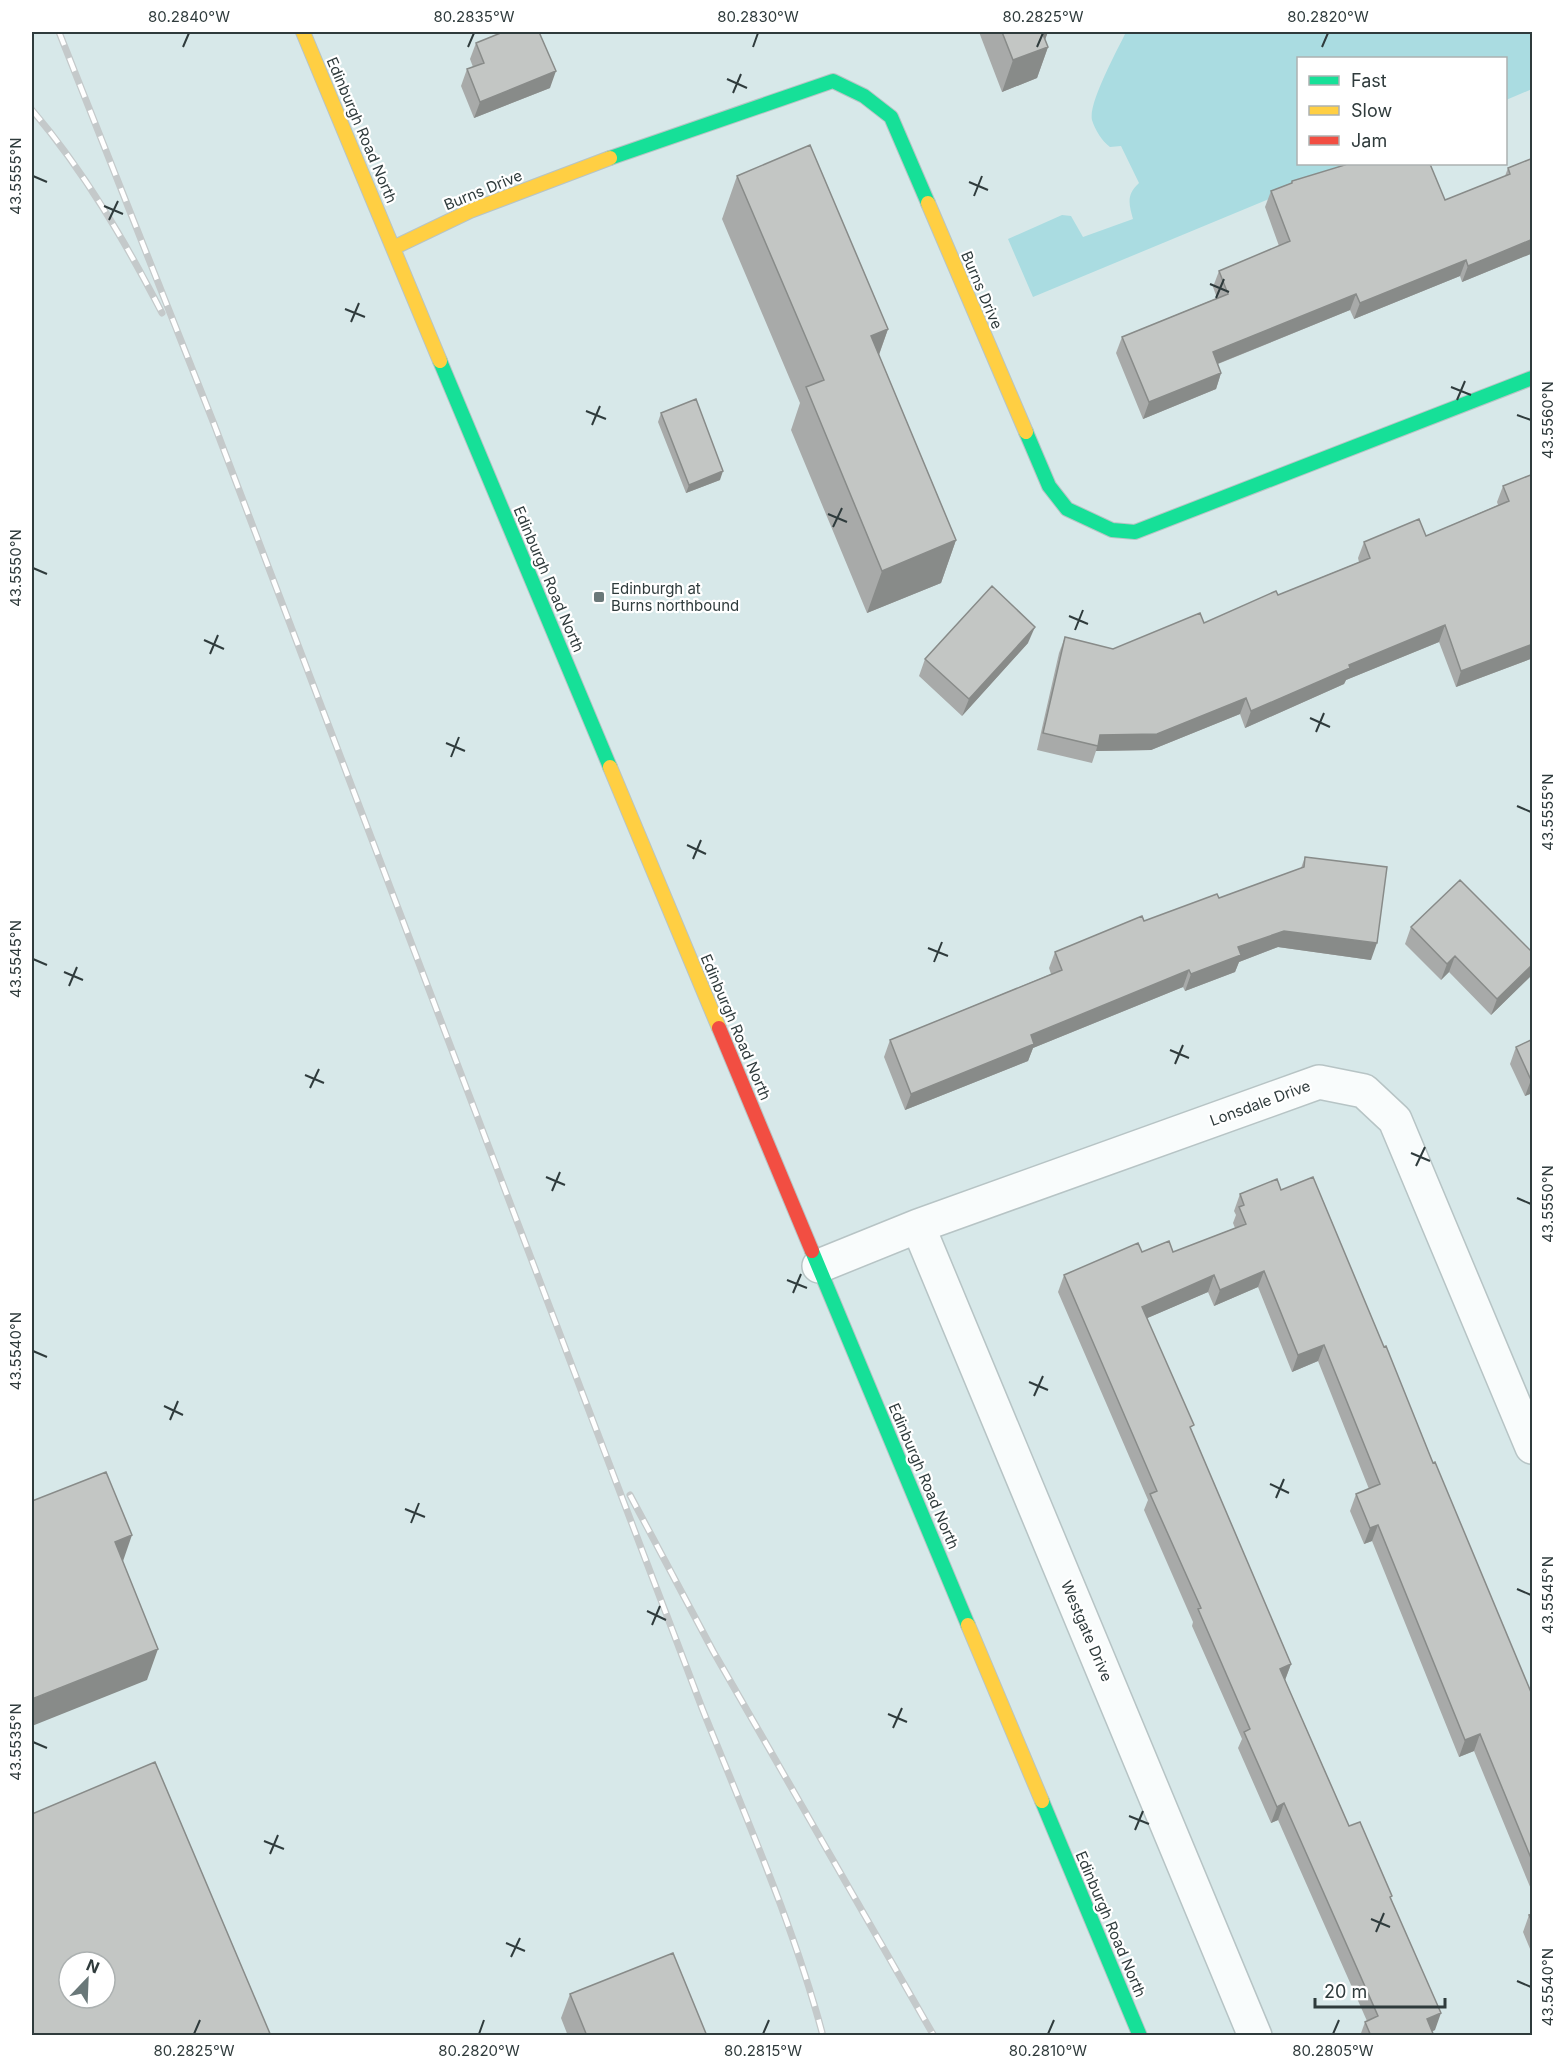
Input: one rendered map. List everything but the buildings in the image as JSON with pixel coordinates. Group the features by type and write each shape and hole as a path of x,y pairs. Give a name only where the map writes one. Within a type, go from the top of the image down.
{"main road":[{"name":"Edinburgh Road North","path":"303,32 1140,2036"},
{"name":"Burns Drive","path":"393,248 470,211 591,165 833,81 870,98 891,117 1049,486 1067,509 1112,530 1136,532 1533,378"}],"street":[{"name":"Lonsdale Drive","path":"819,1266 918,1226 1319,1082 1364,1090 1395,1120 1533,1447"},
{"name":"Westgate Drive","path":"918,1226 1255,2036"}],"shaded area":[{"path":"1126,32 1532,32 1532,89 1507,100 1507,57 1297,57 1297,165 1351,165 1033,297 1008,239 1062,215 1071,216 1083,237 1133,219 1130,196 1139,183 1121,146 1107,145 1092,120 1094,101"}],"railway":[{"path":"59,32 214,424 702,1708 783,1911 823,2036"},
{"path":"32,110 69,157 103,207 162,313"},
{"path":"630,1495 713,1651 934,2036"}],"traffic: fast":[{"path":"610,158 833,81 864,96 891,117 928,203"},
{"path":"440,361 610,767"},
{"path":"1026,432 1049,486 1067,509 1112,530 1135,532 1532,378"},
{"path":"812,1251 968,1625"},
{"path":"1042,1801 1140,2036"}],"traffic: slow":[{"path":"303,32 440,361"},
{"path":"393,248 470,211 610,158"},
{"path":"928,203 1026,432"},
{"path":"610,767 719,1028"},
{"path":"968,1625 1042,1801"}],"traffic: jam":[{"path":"719,1028 812,1251"}],"place":[{"name":"Edinburgh at Burns northbound","path":"599,597"}]}
